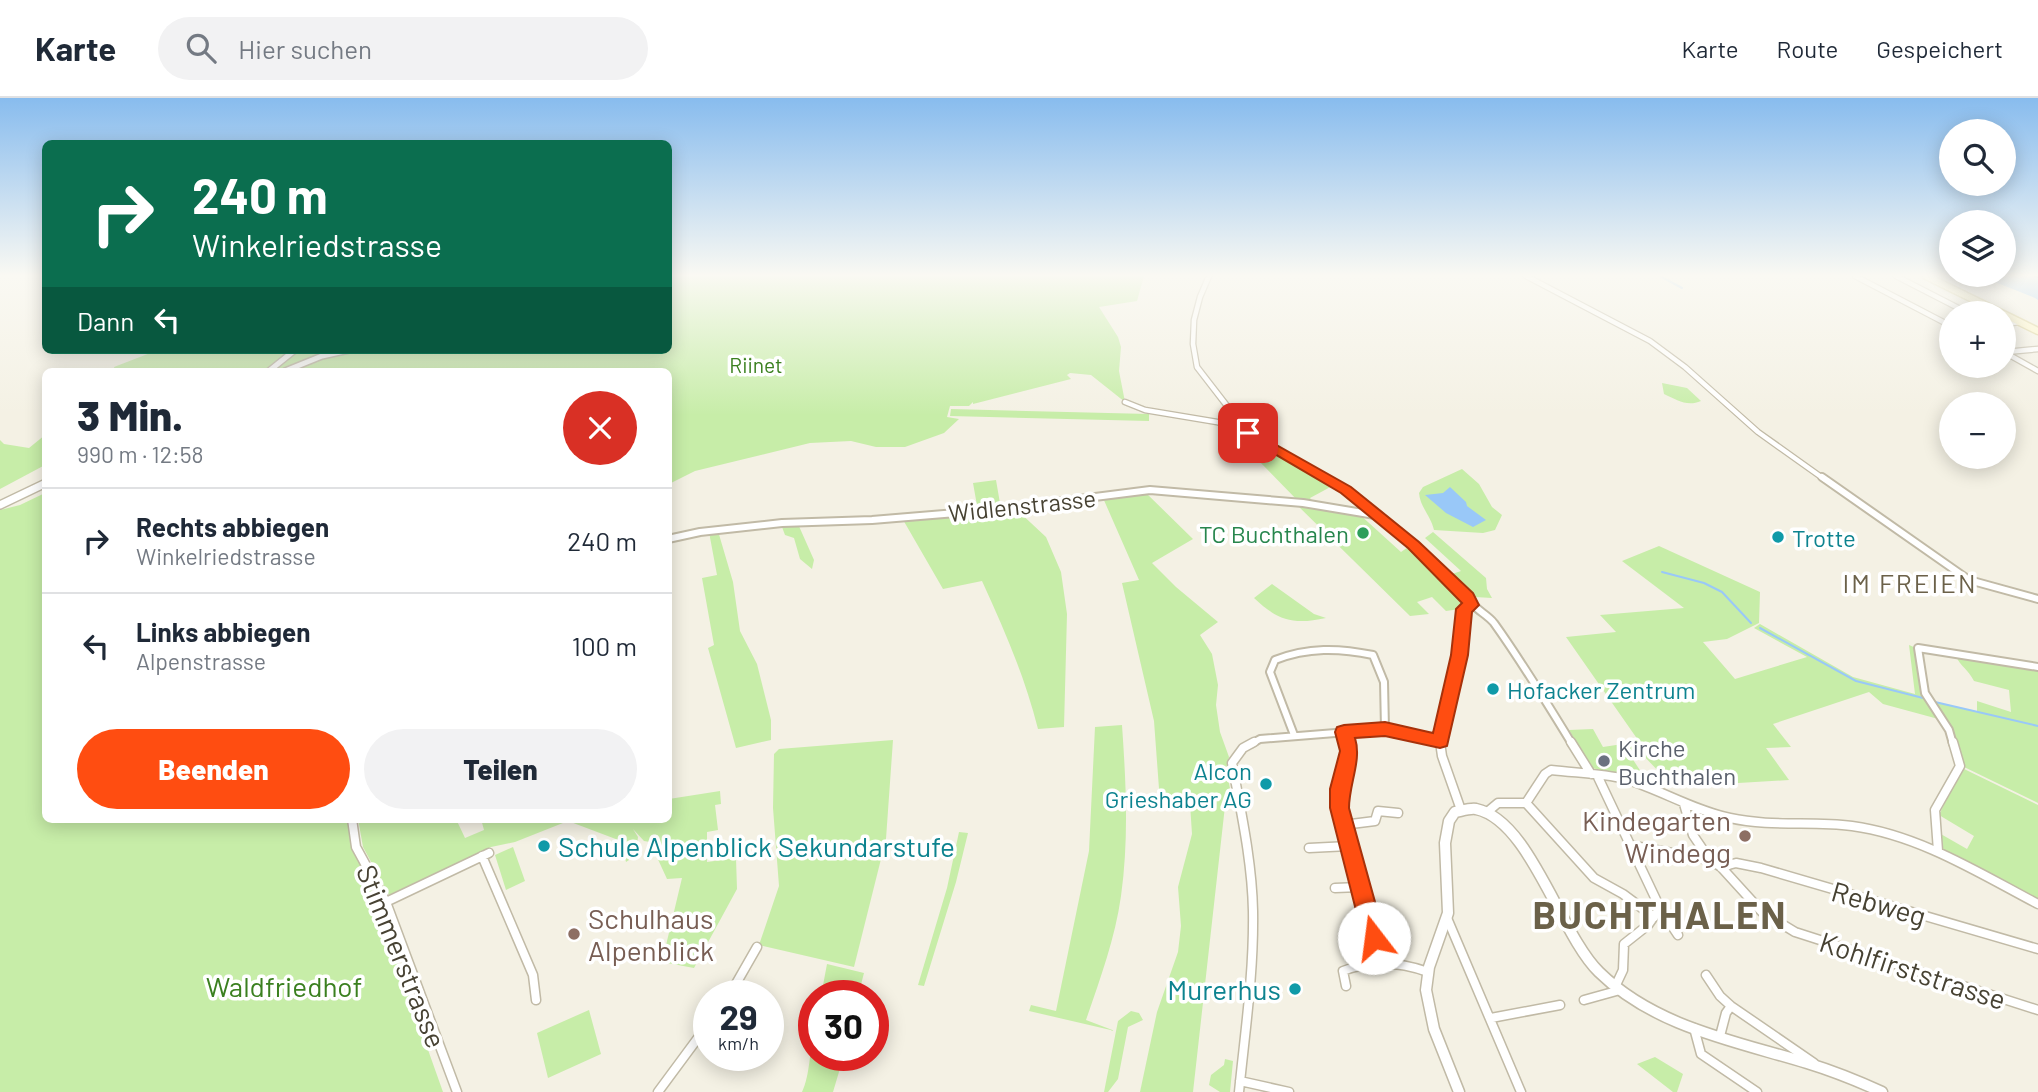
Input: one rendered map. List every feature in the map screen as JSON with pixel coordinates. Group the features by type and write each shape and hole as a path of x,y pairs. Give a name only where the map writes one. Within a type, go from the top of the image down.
{"main road":[{"path":"2022,322 2038,331"}],"street":[{"path":"1194,322 1194,356 1197,367 1248,433"},
{"path":"1614,322 1650,341 1685,367 1758,432 1967,579 1998,590 2038,599"},
{"path":"2016,351 2038,349"},
{"path":"273,368 290,354"},
{"path":"292,368 331,354"},
{"path":"2016,359 2038,371"},
{"path":"1125,402 1145,410 1217,422 1248,433 1329,477 1441,570 1468,597 1471,605 1488,615 1594,774 1660,908 1678,935"},
{"path":"0,505 42,485"},
{"name":"Widlenstrasse","path":"672,538 700,532 782,523 872,520 992,510 1150,490 1303,503 1375,515"},
{"path":"1461,810 1442,756 1440,741 1460,655 1464,609 1471,605"},
{"path":"1294,735 1270,672 1275,660 1293,652 1341,647 1373,655 1382,671 1386,686 1385,729"},
{"path":"1938,851 1935,810 1960,766 1949,730 1925,694 1918,648 2038,667"},
{"path":"1289,1092 1240,1087 1252,967 1253,909 1250,865 1232,763 1243,748 1260,738 1385,729 1440,741"},
{"path":"1344,732 1350,751 1339,798 1343,825 1381,964"},
{"path":"1526,803 1549,771 1559,769 1594,774 1636,783 1684,804 1730,818 1779,825 1852,826 1938,851 2038,904"},
{"path":"1486,813 1489,805 1494,802 1526,803 1595,880 1623,894 1654,917"},
{"name":"Kohlfirststrasse","path":"1684,804 1693,835 1710,860 1721,867 1762,912 1795,933 2038,1010"},
{"path":"1459,1092 1429,1007 1426,989 1428,972 1447,918 1448,824 1451,817 1461,810 1486,813 1510,832 1527,853 1578,946 1618,989 1649,1010 1672,1022 1851,1076 1882,1092"},
{"path":"1343,825 1376,821 1378,811 1398,813"},
{"name":"Stimmerstrasse","path":"353,823 356,847 386,902 457,1092"},
{"path":"1629,845 1710,860"},
{"path":"1309,848 1349,846"},
{"path":"386,902 486,855 533,975 537,1000"},
{"name":"Rebweg","path":"1721,867 1727,863 1737,863 1761,868 2038,948"},
{"path":"1335,888 1360,887"},
{"path":"1618,989 1623,970 1624,944 1654,917 1660,908"},
{"path":"1447,918 1521,1092"},
{"path":"738,980 757,947"},
{"path":"1346,986 1343,971 1354,965 1413,965 1428,972"},
{"path":"1706,975 1720,996 1731,1006 1816,1065"},
{"path":"1584,1000 1618,989"},
{"path":"1491,1018 1560,1005"},
{"path":"1720,1036 1726,1013 1731,1006"},
{"path":"1694,1028 1697,1046 1702,1054 1757,1092"},
{"path":"658,1092 693,1045"}],"green space":[{"name":"Riinet","path":"672,322 1109,322 1121,347 1119,371 1125,402 1091,375 1070,373 1067,375 1071,379 973,402 969,406 950,406 947,417 959,419 944,433 905,447 876,447 851,441 810,443 695,471 672,482 672,368 275,368 292,354 672,354"},
{"path":"148,354 287,354 271,368 114,367"},
{"path":"1662,383 1687,388 1701,401 1687,403 1664,394"},
{"path":"951,409 1149,414 1149,421 950,416"},
{"path":"42,437 42,467 0,489 0,440 4,444 29,448"},
{"path":"1278,452 1336,484 1310,498 1314,503 1299,502 1259,461"},
{"path":"1462,469 1479,484 1492,507 1502,515 1495,530 1483,533 1434,530 1419,493 1423,487"},
{"path":"996,480 1001,509 978,511 973,483"},
{"path":"1144,491 1193,539 1152,563 1218,622 1200,635 1212,654 1218,685 1216,705 1220,732 1229,757 1226,769 1234,808 1225,806 1193,1092 1140,1092 1157,1012 1178,952 1181,926 1178,887 1192,834 1190,804 1160,802 1154,721 1122,583 1139,580 1103,498"},
{"name":"Waldfriedhof","path":"42,494 42,823 353,823 356,847 443,1092 0,1092 0,510 20,505"},
{"path":"1295,503 1358,513 1401,552 1411,545 1467,602 1460,609 1446,611 1432,597 1417,602 1429,614 1410,616"},
{"path":"1015,508 1046,537 1061,572 1067,614 1064,727 1038,729 1006,635 982,581 943,589 902,518"},
{"path":"785,524 798,524 814,560 812,569 800,559 794,538 785,535 782,527"},
{"path":"718,531 733,582 740,631 757,664 771,720 771,740 736,748 708,648 714,645 702,578 717,575 709,532"},
{"path":"1433,532 1486,578 1487,589 1492,598 1475,597 1452,574 1461,571 1425,538"},
{"path":"1659,546 1760,592 1759,623 1727,639 1703,642 1735,679 1807,657 1754,628 1760,624 1853,677 1915,694 1909,645 1916,648 1923,696 1942,720 1883,704 1869,692 1773,724 1791,747 1766,748 1789,780 1705,785 1697,775 1665,778 1639,751 1630,755 1645,778 1637,779 1592,768 1569,730 1593,729 1603,747 1629,743 1633,747 1630,742 1638,740 1566,637 1616,632 1600,615 1684,608 1622,561"},
{"path":"1272,584 1314,614 1326,618 1295,621 1271,612 1254,598"},
{"path":"1956,656 2038,668 2038,803 1962,766 1952,732 1931,701 1977,712 1977,701 2011,712 2009,690 1974,681"},
{"path":"1122,725 1126,790 1124,875 1111,943 1086,1020 1115,1031 1029,1011 1031,1005 1056,1011 1089,851 1095,727"},
{"path":"893,740 886,839 854,967 759,945 779,886 773,808 774,754 779,749"},
{"path":"1962,768 2038,805 2038,901 1941,849 1939,833 1967,849 1974,836 1939,815"},
{"path":"720,791 721,804 715,805 718,830 707,832 707,862 736,858 737,889 694,968 662,962 682,878 667,879 650,842 644,841 633,829 638,837 637,845 630,850 629,860 626,862 621,841 573,823 672,823 672,799"},
{"path":"359,823 458,823 465,838 484,830 482,823 563,823 515,842 491,847 389,895 363,847"},
{"path":"959,832 968,833 956,882 924,986 918,985 947,888"},
{"path":"513,847 525,881 506,890 495,855"},
{"path":"827,964 864,973 862,980 824,980"},
{"path":"589,1010 601,1054 548,1078 537,1033"},
{"path":"1131,1011 1139,1013 1143,1020 1128,1027 1118,1079 1108,1092 1104,1092 1118,1021"},
{"path":"1655,1057 1683,1074 1677,1092 1673,1092 1637,1064"},
{"path":"1225,1059 1233,1061 1230,1092 1220,1092 1209,1085 1211,1075 1224,1065"},
{"path":"808,1071 839,1071 833,1092 802,1092"}],"water":[{"path":"1450,487 1467,506 1486,520 1473,527 1446,513 1425,495 1443,493"}],"waterway":[{"path":"1662,572 1704,583 1722,592 1751,623"},
{"path":"1760,628 1856,681 1923,698"},
{"path":"1935,702 2038,726"}],"place":[{"name":"TC Buchthalen","path":"1363,533"},
{"name":"Trotte","path":"1778,537"},
{"name":"Hofacker Zentrum","path":"1493,689"},
{"name":"Kirche Buchthalen","path":"1604,761"},
{"name":"Alcon Grieshaber AG","path":"1266,784"},
{"name":"Kindegarten Windegg","path":"1745,836"},
{"name":"Schule Alpenblick Sekundarstufe","path":"544,846"},
{"name":"Schulhaus Alpenblick","path":"574,934"},
{"name":"Murerhus","path":"1295,989"}],"district":[{"name":"IM FREIEN","path":"1910,582"},
{"name":"BUCHTHALEN","path":"1660,914"}],"route":[{"path":"1248,433 1329,477 1346,490 1414,545 1468,597 1471,605 1464,609 1460,655 1440,741 1385,729 1344,732 1350,751 1340,789 1340,808 1374,938"}]}
